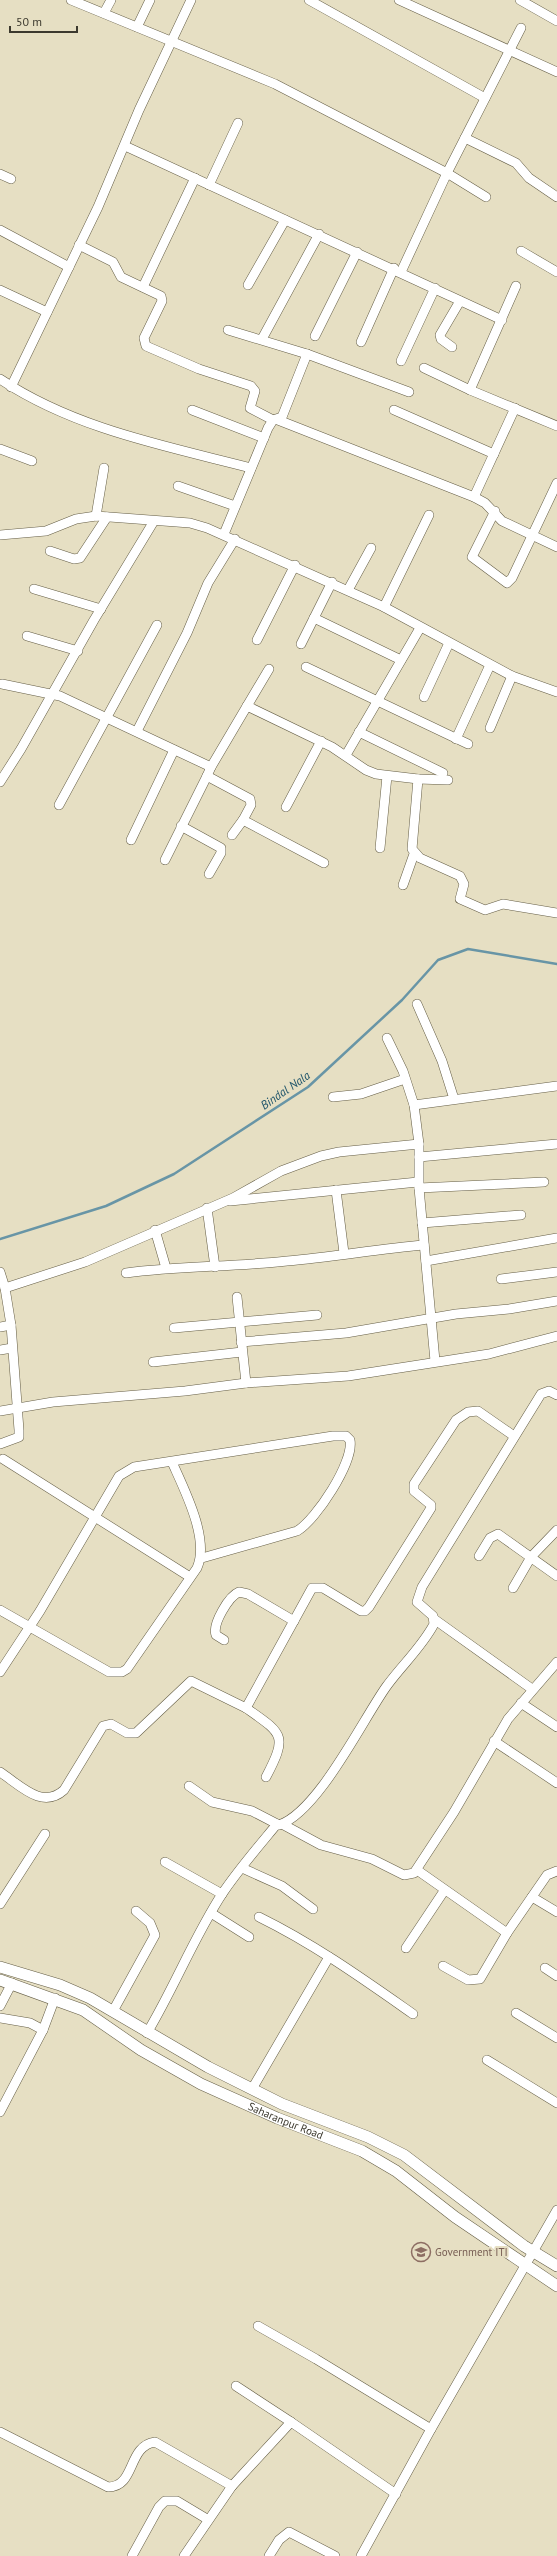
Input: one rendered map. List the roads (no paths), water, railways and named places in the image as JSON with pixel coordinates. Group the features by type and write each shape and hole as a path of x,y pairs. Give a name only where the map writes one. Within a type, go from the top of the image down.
{"main road":[{"name":"Saharanpur Road","path":"0,1967 60,1985 90,1998 147,2033 252,2089 282,2104 368,2137 404,2155 533,2251 557,2266"},
{"name":"Saharanpur Road","path":"0,1980 55,1998 83,2010 141,2050 200,2084 277,2118 362,2151 396,2171 455,2217 557,2286"}],"street":[{"path":"71,0 275,84 446,174 486,197"},
{"path":"104,13 111,0"},
{"path":"137,27 150,0"},
{"path":"11,387 69,267 125,146 139,110 191,0"},
{"path":"309,0 485,98"},
{"path":"399,0 557,72"},
{"path":"520,0 557,21"},
{"path":"361,342 521,28"},
{"path":"209,185 238,123"},
{"path":"465,138 516,163 535,183 557,197"},
{"path":"125,146 285,220 320,234 502,320"},
{"path":"0,174 12,179"},
{"path":"143,287 195,178"},
{"path":"248,286 285,220"},
{"path":"0,230 69,267"},
{"path":"262,339 320,234"},
{"path":"79,245 113,262 121,277 159,294 162,298 144,338 146,346 199,369 251,386 255,391 250,408 276,420 474,497 494,511 502,521 557,547"},
{"path":"521,251 557,272"},
{"path":"315,336 357,252"},
{"path":"470,390 516,286"},
{"path":"401,361 435,288"},
{"path":"0,290 47,312"},
{"path":"452,347 441,339 440,334 460,301"},
{"path":"228,330 262,339 307,354 409,392"},
{"path":"224,534 264,438 276,420 282,417 307,354"},
{"path":"424,368 470,390 557,426"},
{"path":"0,379 11,387 44,405 105,429 251,468"},
{"path":"474,497 515,408"},
{"path":"192,410 264,438"},
{"path":"394,410 494,454"},
{"path":"0,449 32,461"},
{"path":"96,516 104,468"},
{"path":"494,511 472,557 502,581 507,582 512,578 531,535 557,483"},
{"path":"178,486 235,506"},
{"path":"384,607 429,515"},
{"path":"0,535 46,531 76,519 96,516 190,523 224,534 332,582 384,607 420,628 512,676 557,692"},
{"path":"50,551 74,559 80,558 107,517"},
{"path":"0,782 154,521"},
{"path":"137,731 187,633 208,583 235,539"},
{"path":"348,590 372,548"},
{"path":"257,640 295,565"},
{"path":"301,644 332,582"},
{"path":"34,589 101,609"},
{"path":"314,618 401,660"},
{"path":"59,805 105,718 157,625"},
{"path":"346,755 420,628"},
{"path":"27,636 78,650"},
{"path":"424,697 449,643"},
{"path":"456,739 490,665"},
{"path":"306,667 468,744"},
{"path":"165,860 209,772 269,669"},
{"path":"490,728 512,676"},
{"path":"2,684 53,693 105,718 137,731 174,750 209,772 250,799 251,804 243,820 232,835"},
{"path":"248,706 322,741 346,755 366,770 387,776 418,779 446,777 359,732"},
{"path":"286,807 322,741"},
{"path":"131,840 174,750"},
{"path":"380,848 387,776"},
{"path":"403,885 414,854 412,843 418,779"},
{"path":"243,820 324,863"},
{"path":"181,826 221,848 221,853 209,874"},
{"path":"414,854 460,876 464,884 460,899 485,910 503,904 557,913"},
{"path":"417,1004 442,1061 454,1099"},
{"path":"387,1038 405,1079 414,1105 419,1144 419,1185 435,1361"},
{"path":"334,1097 361,1094 405,1079"},
{"path":"414,1105 557,1086"},
{"path":"5,1288 85,1262 155,1230 223,1202 281,1172 329,1153 419,1144"},
{"path":"419,1157 557,1144"},
{"path":"223,1202 336,1190 419,1185 544,1182"},
{"path":"336,1190 344,1253"},
{"path":"207,1208 215,1267"},
{"path":"422,1222 521,1215"},
{"path":"155,1230 166,1268"},
{"path":"426,1261 557,1238"},
{"path":"126,1273 166,1268 215,1267 288,1261 344,1253 424,1245"},
{"path":"0,1272 5,1288 11,1325 19,1437 0,1444"},
{"path":"501,1279 557,1272"},
{"path":"237,1297 246,1383"},
{"path":"241,1342 339,1334 431,1318 557,1301"},
{"path":"174,1328 317,1315"},
{"path":"0,1327 11,1325"},
{"path":"0,1411 17,1407 184,1391 246,1383 348,1376 435,1361 489,1354 557,1336"},
{"path":"0,1350 12,1348"},
{"path":"153,1362 242,1352"},
{"path":"532,1689 434,1619 417,1602 418,1594 541,1394 549,1391 557,1395"},
{"path":"246,1708 310,1591 316,1586 323,1588 361,1611 365,1611 369,1607 430,1511 431,1505 414,1491 414,1484 460,1416 478,1411 514,1436"},
{"path":"0,1672 30,1627 93,1517 119,1476 126,1470 340,1435 350,1440 350,1454 324,1504 308,1525 297,1531 202,1558"},
{"path":"3,1459 190,1577"},
{"path":"0,1610 109,1672 122,1672 127,1669 202,1558 201,1547 188,1497 172,1462"},
{"path":"513,1588 531,1557 557,1530"},
{"path":"479,1556 490,1538 498,1534 557,1576"},
{"path":"224,1640 216,1635 216,1624 233,1596 239,1592 248,1594 294,1621"},
{"path":"147,2033 171,1994 222,1894 279,1824 301,1809 321,1788 386,1688 432,1628 434,1619"},
{"path":"189,1786 212,1802 252,1812 321,1845 372,1859 404,1875 411,1874 417,1870 454,1812 494,1741 532,1689 557,1662"},
{"path":"0,1772 36,1796 50,1799 57,1796 64,1790 103,1726 111,1724 127,1733 136,1733 191,1681 246,1708 274,1728 279,1741 279,1752 266,1777"},
{"path":"521,1703 557,1727"},
{"path":"494,1741 557,1783"},
{"path":"0,1904 45,1834"},
{"path":"165,1862 222,1894"},
{"path":"242,1868 282,1886 313,1909"},
{"path":"417,1870 444,1891 507,1933"},
{"path":"443,1966 468,1980 480,1980 507,1933 547,1875 557,1871"},
{"path":"406,1948 444,1891"},
{"path":"532,1897 557,1912"},
{"path":"113,2011 154,1935 150,1923 136,1911"},
{"path":"211,1913 249,1937"},
{"path":"259,1917 329,1957 413,2014"},
{"path":"252,2089 329,1957"},
{"path":"544,1968 557,1976"},
{"path":"0,2006 12,1983"},
{"path":"0,2112 43,2030 55,1998"},
{"path":"516,2013 557,2038"},
{"path":"0,2018 30,2023 43,2030"},
{"path":"487,2060 557,2103"},
{"path":"361,2556 431,2429 557,2210"},
{"path":"258,2326 316,2358 431,2429"},
{"path":"236,2386 396,2494"},
{"path":"184,2556 207,2519 232,2486 291,2422"},
{"path":"0,2432 108,2487 117,2487 123,2481 145,2443 155,2442 232,2486"},
{"path":"132,2556 159,2507 165,2501 177,2501 207,2519"},
{"path":"269,2556 279,2540 289,2532 335,2556"}],"waterway":[{"name":"Bindal Nala","path":"0,1239 106,1206 174,1174 308,1087 402,1000 438,960 468,949 557,964"}],"place":[{"name":"Government ITI","path":"421,2252"}]}
